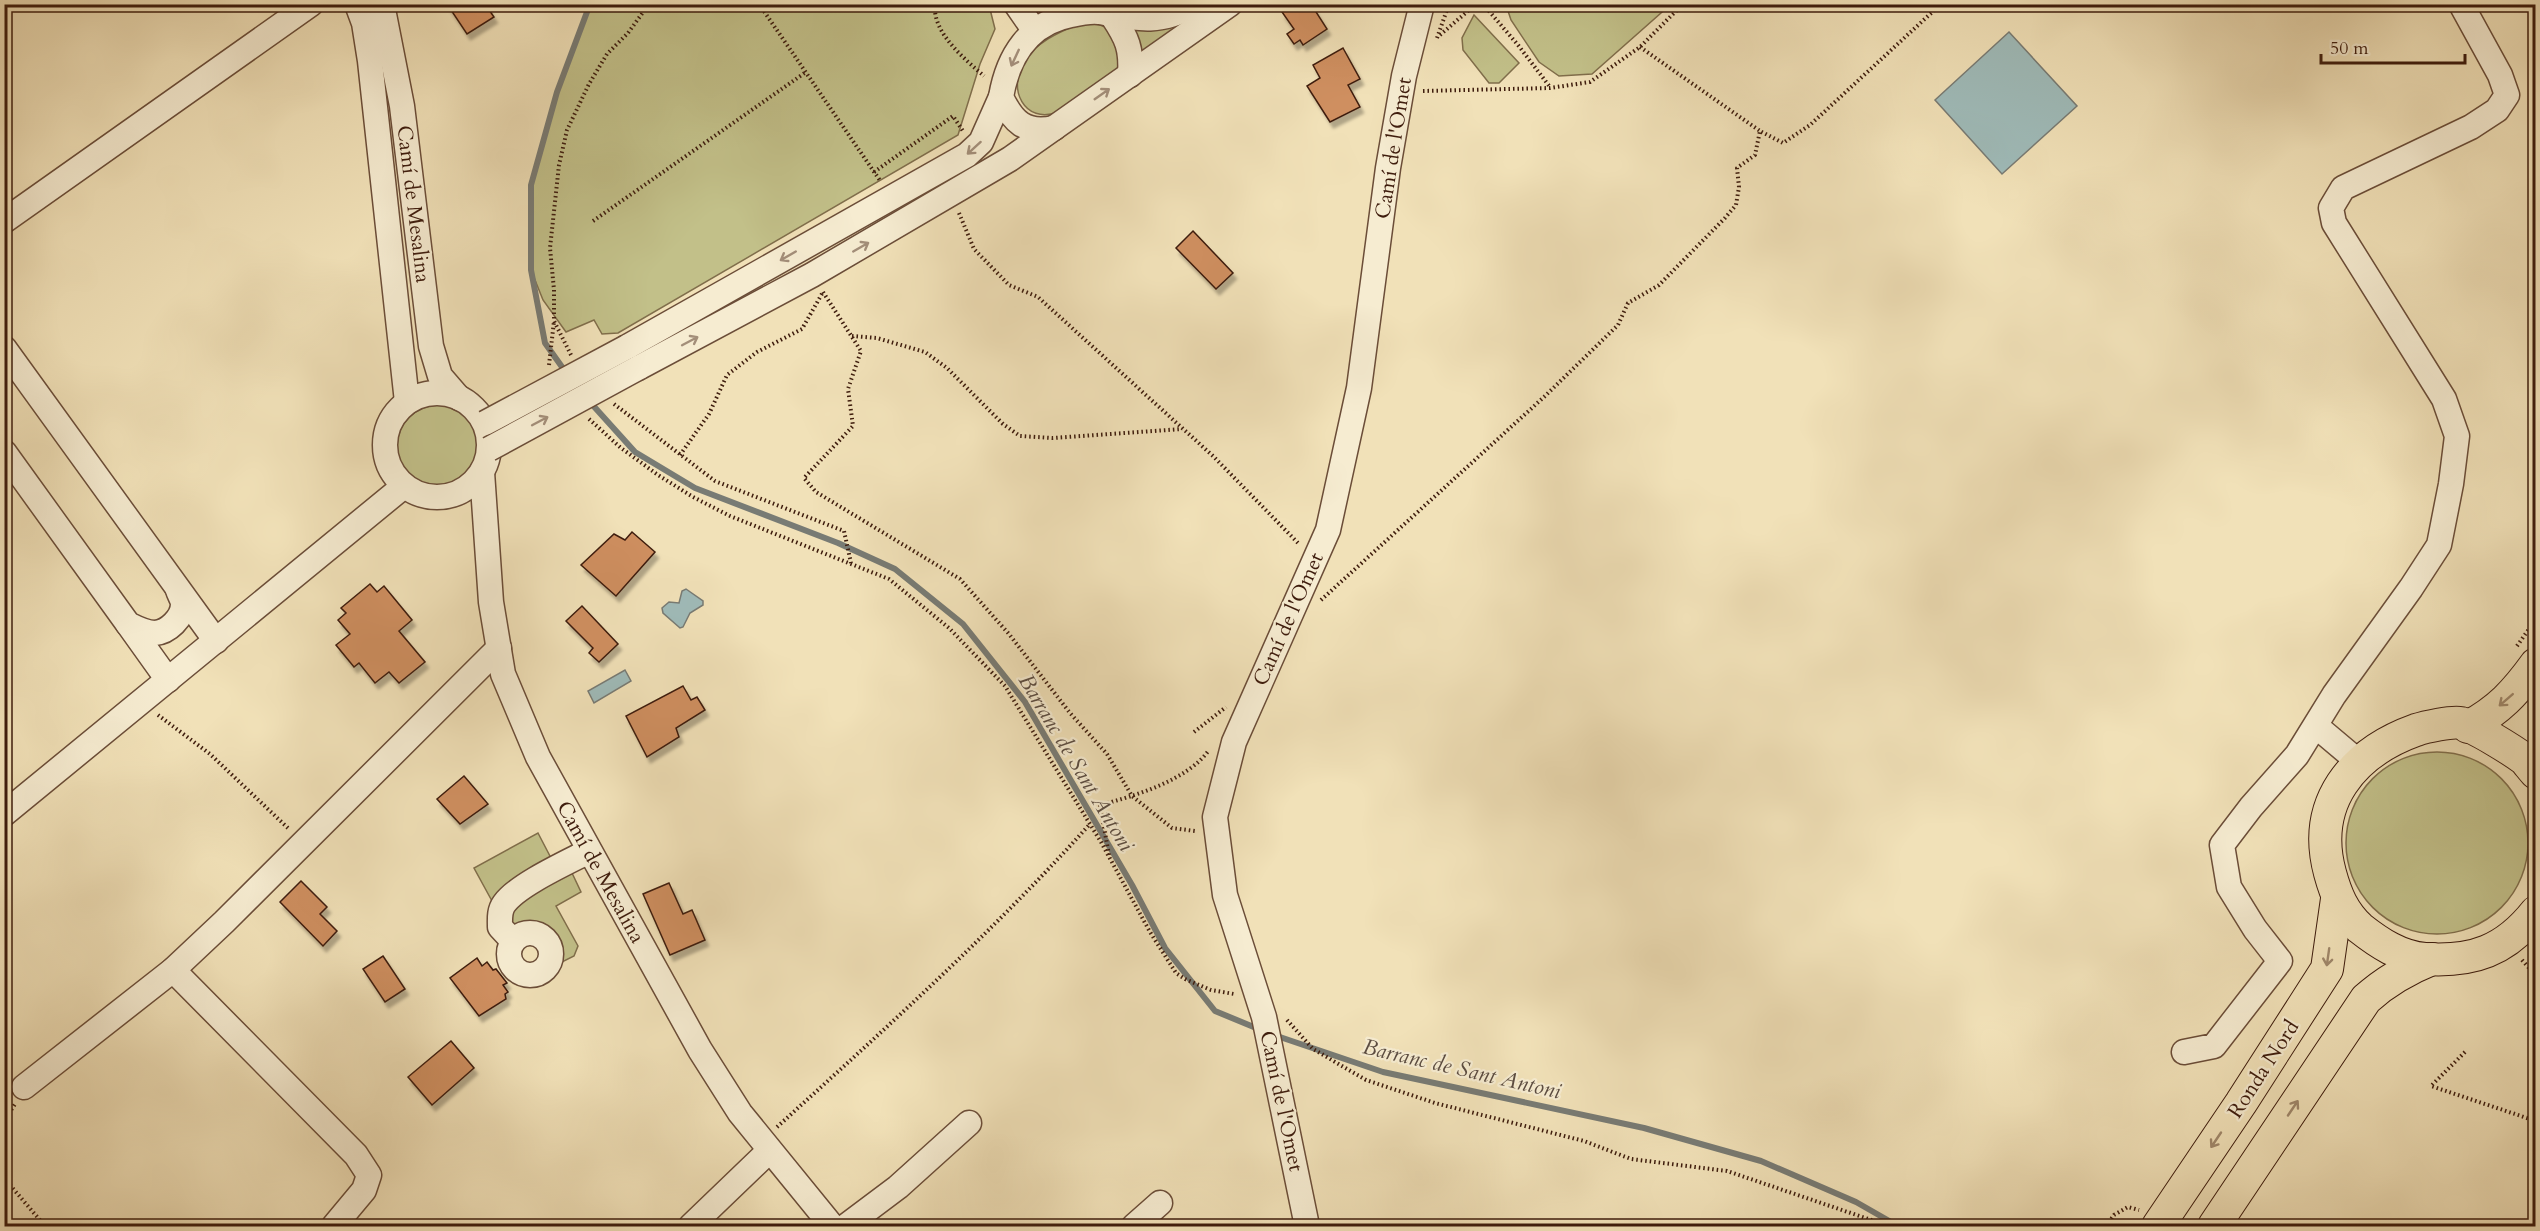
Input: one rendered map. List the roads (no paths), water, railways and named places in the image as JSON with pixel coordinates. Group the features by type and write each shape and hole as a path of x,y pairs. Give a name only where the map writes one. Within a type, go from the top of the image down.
{"main road":[{"path":"2468,727 2515,693 2535,664"},
{"path":"2535,773 2525,760 2459,722 2424,727 2394,738 2360,763 2339,785 2330,805 2326,825 2327,862 2337,899 2353,921 2392,950 2417,958 2450,960 2489,952 2520,932 2535,912"},
{"name":"Ronda Nord","path":"2149,1218 2241,1103 2327,969 2337,899"},
{"path":"2214,1227 2366,999 2382,984 2409,968 2432,959"}],"street":[{"path":"4,220 311,4"},
{"path":"357,4 364,23 370,61 406,402"},
{"name":"Camí de Mesalina","path":"382,4 402,106 431,346 440,376 459,398"},
{"path":"1016,4 1034,30"},
{"path":"485,460 633,358 967,155 981,142 1019,48 1034,30 1059,17 1084,12 1098,12 1113,17 1139,20 1166,16 1192,4"},
{"path":"484,423 633,358 812,275 1010,159 1230,4"},
{"name":"Camí de l'Omet","path":"1307,1227 1261,1007 1225,895 1215,818 1234,742 1328,530 1359,388 1388,168 1401,91 1422,4"},
{"path":"2184,1052 2214,1046 2280,961 2255,929 2229,887 2222,845 2251,807 2297,755 2334,695 2439,545 2457,436 2444,399 2334,223 2331,208 2343,188 2471,127 2497,110 2507,94 2500,75 2461,4"},
{"path":"1113,17 1126,37 1131,56 1130,75"},
{"path":"1001,97 1011,116 1028,128 1041,131 1054,128"},
{"path":"4,348 216,641"},
{"path":"441,393 459,398 474,408 484,423 489,440 485,460 472,484 458,494 442,498 425,497 410,491 388,467 384,450 386,431 394,415 406,402 423,394 441,393"},
{"path":"4,452 168,680"},
{"name":"Camí de Mesalina","path":"485,460 491,602 503,674 538,757 700,1050 740,1113 832,1227"},
{"path":"4,814 404,486"},
{"path":"128,624 142,631 156,633 168,628 178,618 183,604 178,590"},
{"path":"24,1088 174,970 499,648"},
{"path":"2316,726 2360,763"},
{"path":"513,941 500,927 500,915 504,904 530,884 589,850"},
{"path":"174,970 356,1155 369,1175 364,1190 334,1227"},
{"path":"846,1227 898,1187 969,1123"},
{"path":"691,1227 765,1146"},
{"path":"1134,1227 1160,1203"}],"water":[{"path":"2009,32 2077,106 2002,174 1935,100"},
{"path":"686,589 703,601 703,605 690,613 683,627 680,628 663,613 662,608 669,602 679,603 682,591"},
{"path":"625,670 631,681 594,703 588,691"}],"waterway":[{"name":"Barranc de Sant Antoni","path":"567,374 545,343 531,270 531,185 557,92 590,4"},
{"name":"Barranc de Sant Antoni","path":"589,401 635,452 695,488 838,543 895,569 963,624 1025,702 1132,885 1165,948 1215,1011 1261,1030"},
{"name":"Barranc de Sant Antoni","path":"1274,1035 1383,1072 1644,1128 1761,1161 1856,1202 1898,1226"}]}
